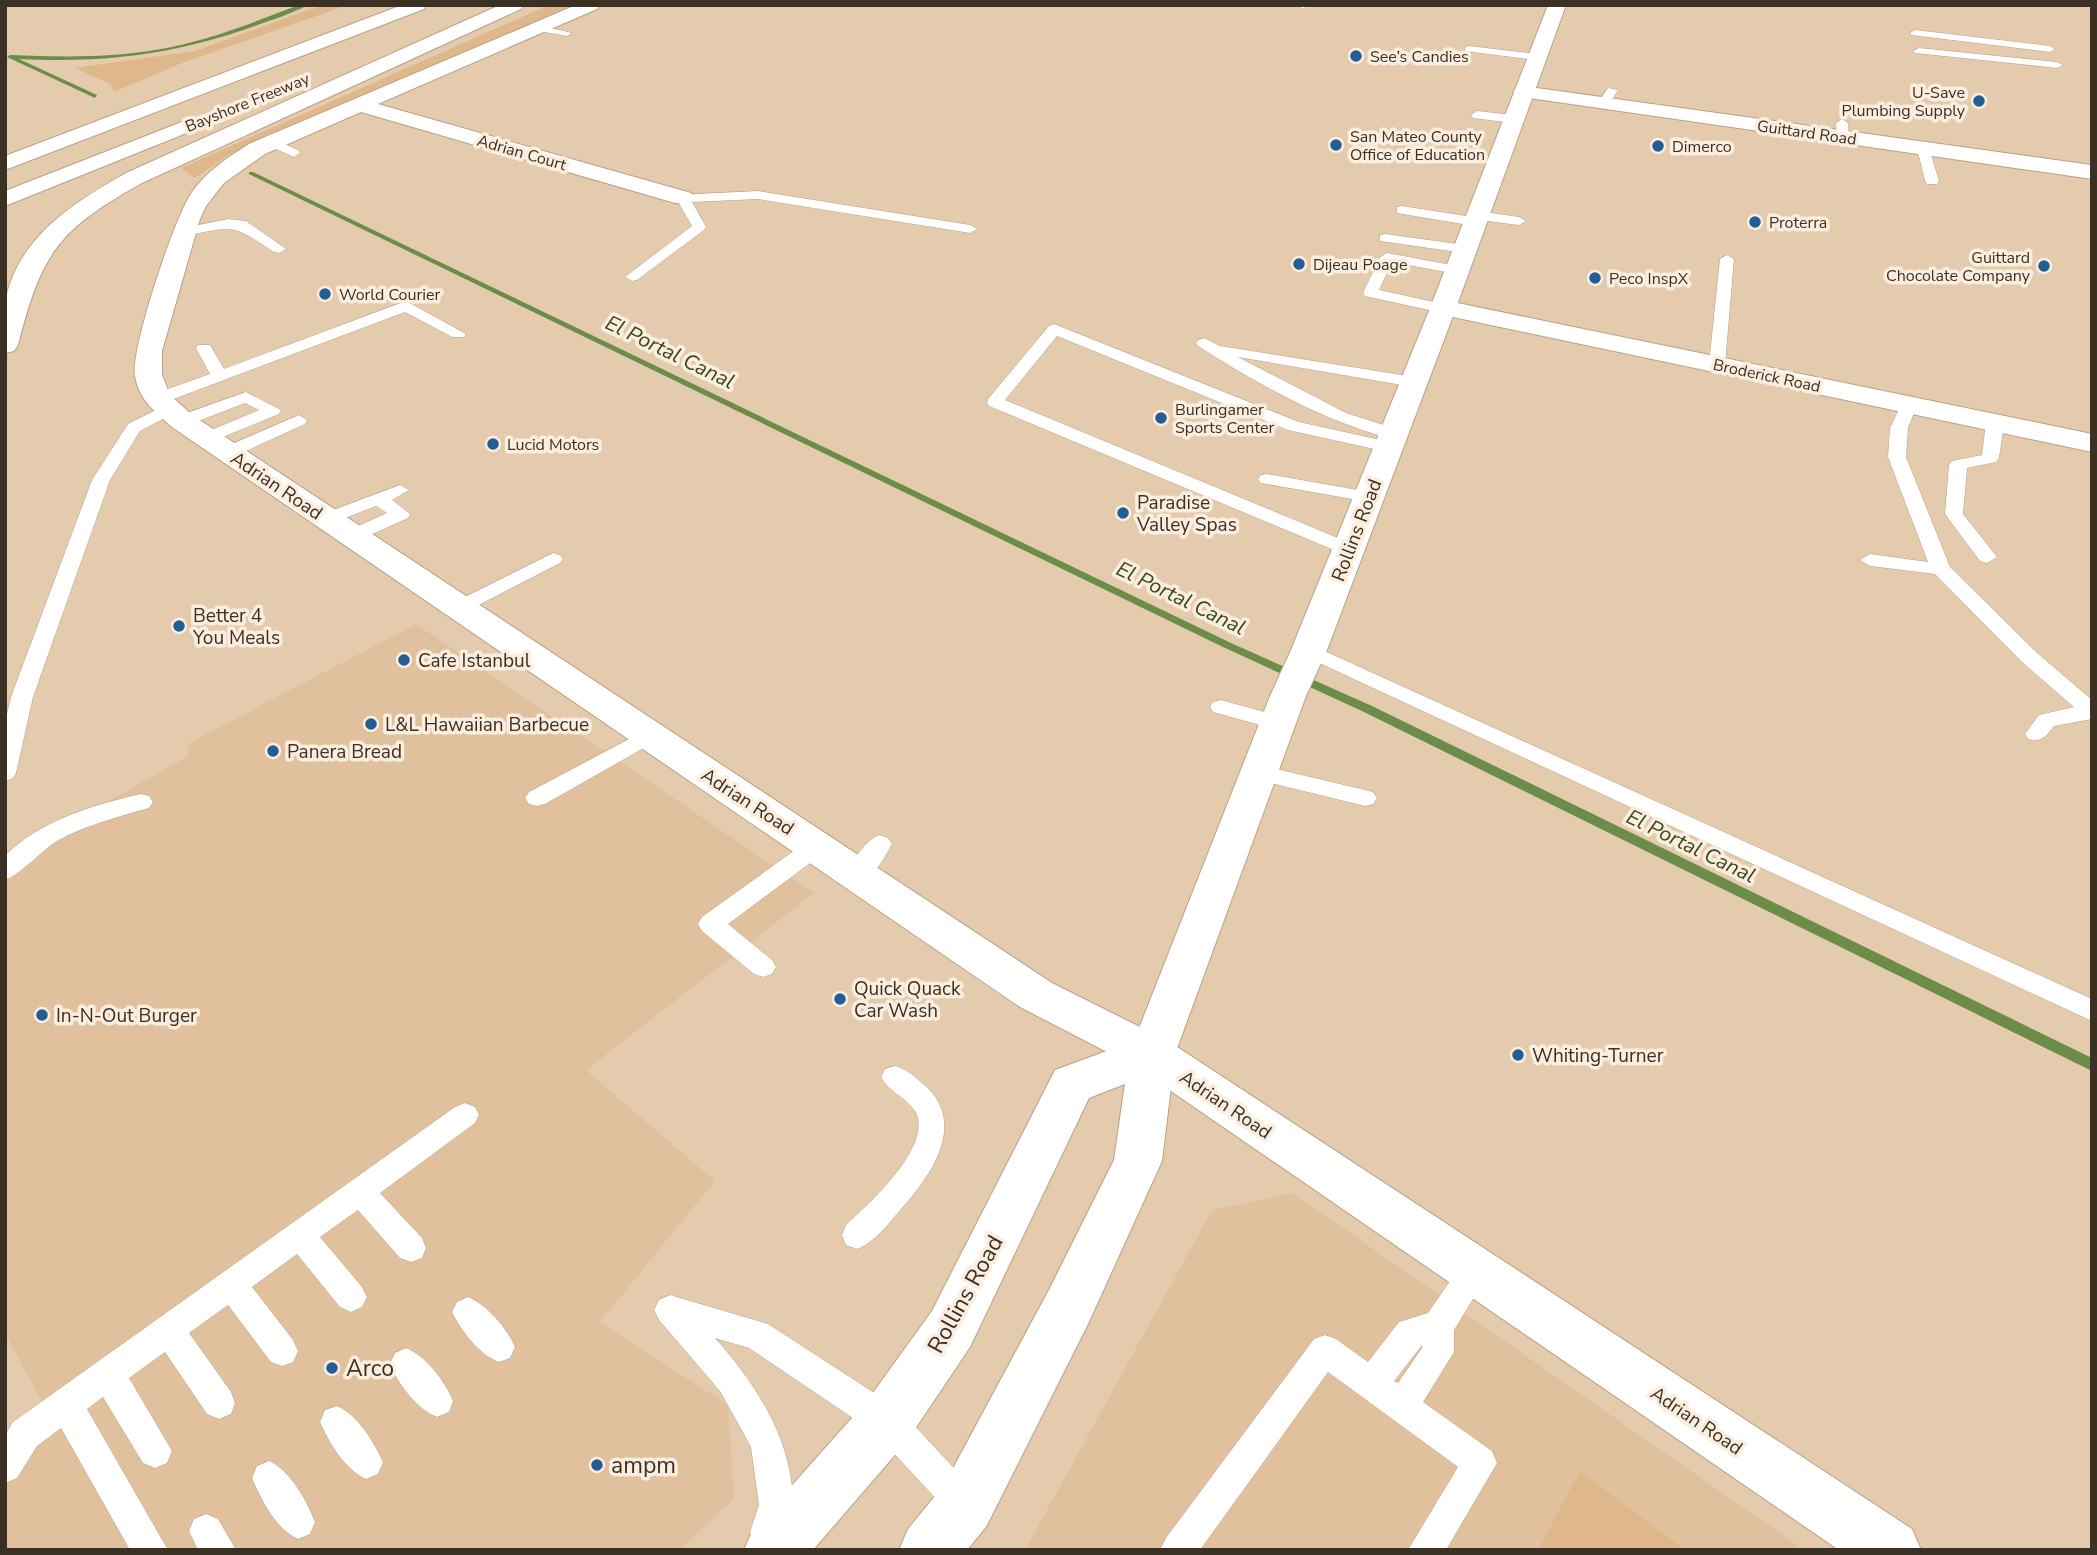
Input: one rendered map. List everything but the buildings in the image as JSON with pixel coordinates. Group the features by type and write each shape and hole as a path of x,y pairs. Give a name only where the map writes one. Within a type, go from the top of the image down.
{"main road":[{"path":"331,18 368,5"},
{"name":"Bayshore Freeway","path":"5,164 418,5"},
{"name":"Bayshore Freeway","path":"300,81 488,5"},
{"path":"5,345 17,297 30,264 45,242 97,197 515,5"},
{"path":"169,410 148,375 149,351 184,232 197,198 211,180 233,163 283,148 360,105 591,5"},
{"name":"Rollins Road","path":"929,1550 965,1506 1069,1306 1138,1161 1152,1054 1283,709 1307,655 1443,307 1557,5"},
{"name":"Guittard Road","path":"1518,106 1607,97 1842,130 1875,145 2042,160 2092,172"},
{"name":"Adrian Court","path":"360,105 683,198"},
{"name":"Bayshore Freeway","path":"5,199 212,117"},
{"path":"5,207 161,137"},
{"name":"Broderick Road","path":"1443,307 1656,345 1717,365 2092,443"},
{"name":"Adrian Road","path":"169,410 648,736 817,846 869,859 1036,995 1152,1054 1891,1550"},
{"name":"Rollins Road","path":"774,1550 887,1421 951,1329 1072,1084 1152,1054"}],"lane":[{"path":"537,29 567,33"},
{"path":"1915,33 2050,49"},
{"path":"1469,49 1537,57"},
{"path":"1919,51 2057,65"},
{"path":"1479,109 1518,106"},
{"path":"1923,148 1932,181"},
{"path":"632,277 699,227 683,198 758,195 971,229"},
{"path":"1402,210 1519,221"},
{"path":"184,232 241,223 279,249"},
{"path":"1385,238 1461,259"},
{"path":"1443,307 1370,293 1387,257 1461,259"},
{"path":"1717,365 1727,259"},
{"path":"5,773 22,697 101,480 134,428 169,410 219,375 406,306 458,334"},
{"path":"1348,549 995,402 1054,329 1294,426 1391,441"},
{"path":"1391,441 1340,417 1210,347 1414,382"},
{"path":"204,348 219,375"},
{"path":"169,410 246,397 273,410 218,445"},
{"path":"1909,405 1899,428 1896,457 1941,569 2029,657 2091,712"},
{"path":"218,445 299,420"},
{"path":"1987,557 1954,514 1958,465 1990,458 1995,423"},
{"path":"1267,479 1369,497"},
{"path":"327,519 400,490"},
{"path":"352,536 401,514 377,499"},
{"path":"458,608 552,559"},
{"path":"1870,560 1941,569"},
{"path":"1307,655 2092,1011"},
{"path":"1221,708 1283,709"},
{"path":"2036,734 2047,720 2091,712"},
{"path":"537,798 648,736"},
{"path":"1259,773 1365,798"},
{"path":"5,871 18,855 40,841 93,815 141,802"},
{"path":"763,967 711,923 817,846"},
{"path":"858,1235 908,1184 927,1148 933,1123 926,1103 895,1077"},
{"path":"5,1466 25,1434 465,1115"},
{"path":"360,1191 411,1248"},
{"path":"300,1235 351,1297"},
{"path":"1402,1405 1438,1352 1438,1326 1475,1270"},
{"path":"232,1285 282,1351"},
{"path":"762,1550 776,1504 767,1443 731,1380 670,1310 757,1335 887,1421 965,1506"},
{"path":"468,1312 499,1347"},
{"path":"1373,1382 1410,1333 1438,1326"},
{"path":"169,1331 219,1403"},
{"path":"1178,1550 1325,1350 1373,1382 1480,1463 1426,1550"},
{"path":"406,1364 437,1401"},
{"path":"108,1375 155,1451"},
{"path":"66,1405 149,1550"},
{"path":"337,1422 366,1462"},
{"path":"269,1478 298,1522"}],"shaded area":[{"path":"322,5 348,5 182,63 114,92 110,84 75,68 195,51"},
{"path":"549,5 575,5 264,138 227,156 195,178 181,168"},
{"path":"416,624 814,893 586,1070 715,1181 600,1322 728,1405 734,1498 680,1550 5,1550 5,1447 42,1402 5,1333 5,859 187,757 189,743"},
{"path":"1293,1193 1804,1550 1025,1550 1212,1210"},
{"path":"1580,1471 1685,1550 1538,1550"}],"waterway":[{"path":"10,57 88,59 157,52 221,35 305,5"},
{"name":"El Portal Canal","path":"16,60 95,96"},
{"name":"El Portal Canal","path":"251,173 1227,645 1368,709 2092,1065"}],"place":[{"name":"See’s Candies","path":"1356,56"},
{"name":"U-Save Plumbing Supply","path":"1979,101"},
{"name":"San Mateo County Office of Education","path":"1336,145"},
{"name":"Dimerco","path":"1658,146"},
{"name":"Proterra","path":"1755,222"},
{"name":"Dijeau Poage","path":"1299,264"},
{"name":"Guittard Chocolate Company","path":"2044,266"},
{"name":"Peco InspX","path":"1595,278"},
{"name":"World Courier","path":"325,294"},
{"name":"Burlingamer Sports Center","path":"1161,418"},
{"name":"Lucid Motors","path":"493,444"},
{"name":"Paradise Valley Spas","path":"1123,513"},
{"name":"Better 4 You Meals","path":"179,626"},
{"name":"Cafe Istanbul","path":"404,660"},
{"name":"L&L Hawaiian Barbecue","path":"371,724"},
{"name":"Panera Bread","path":"273,751"},
{"name":"Quick Quack Car Wash","path":"840,999"},
{"name":"In-N-Out Burger","path":"42,1015"},
{"name":"Whiting-Turner","path":"1518,1055"},
{"name":"Arco","path":"332,1368"},
{"name":"ampm","path":"597,1465"}]}
